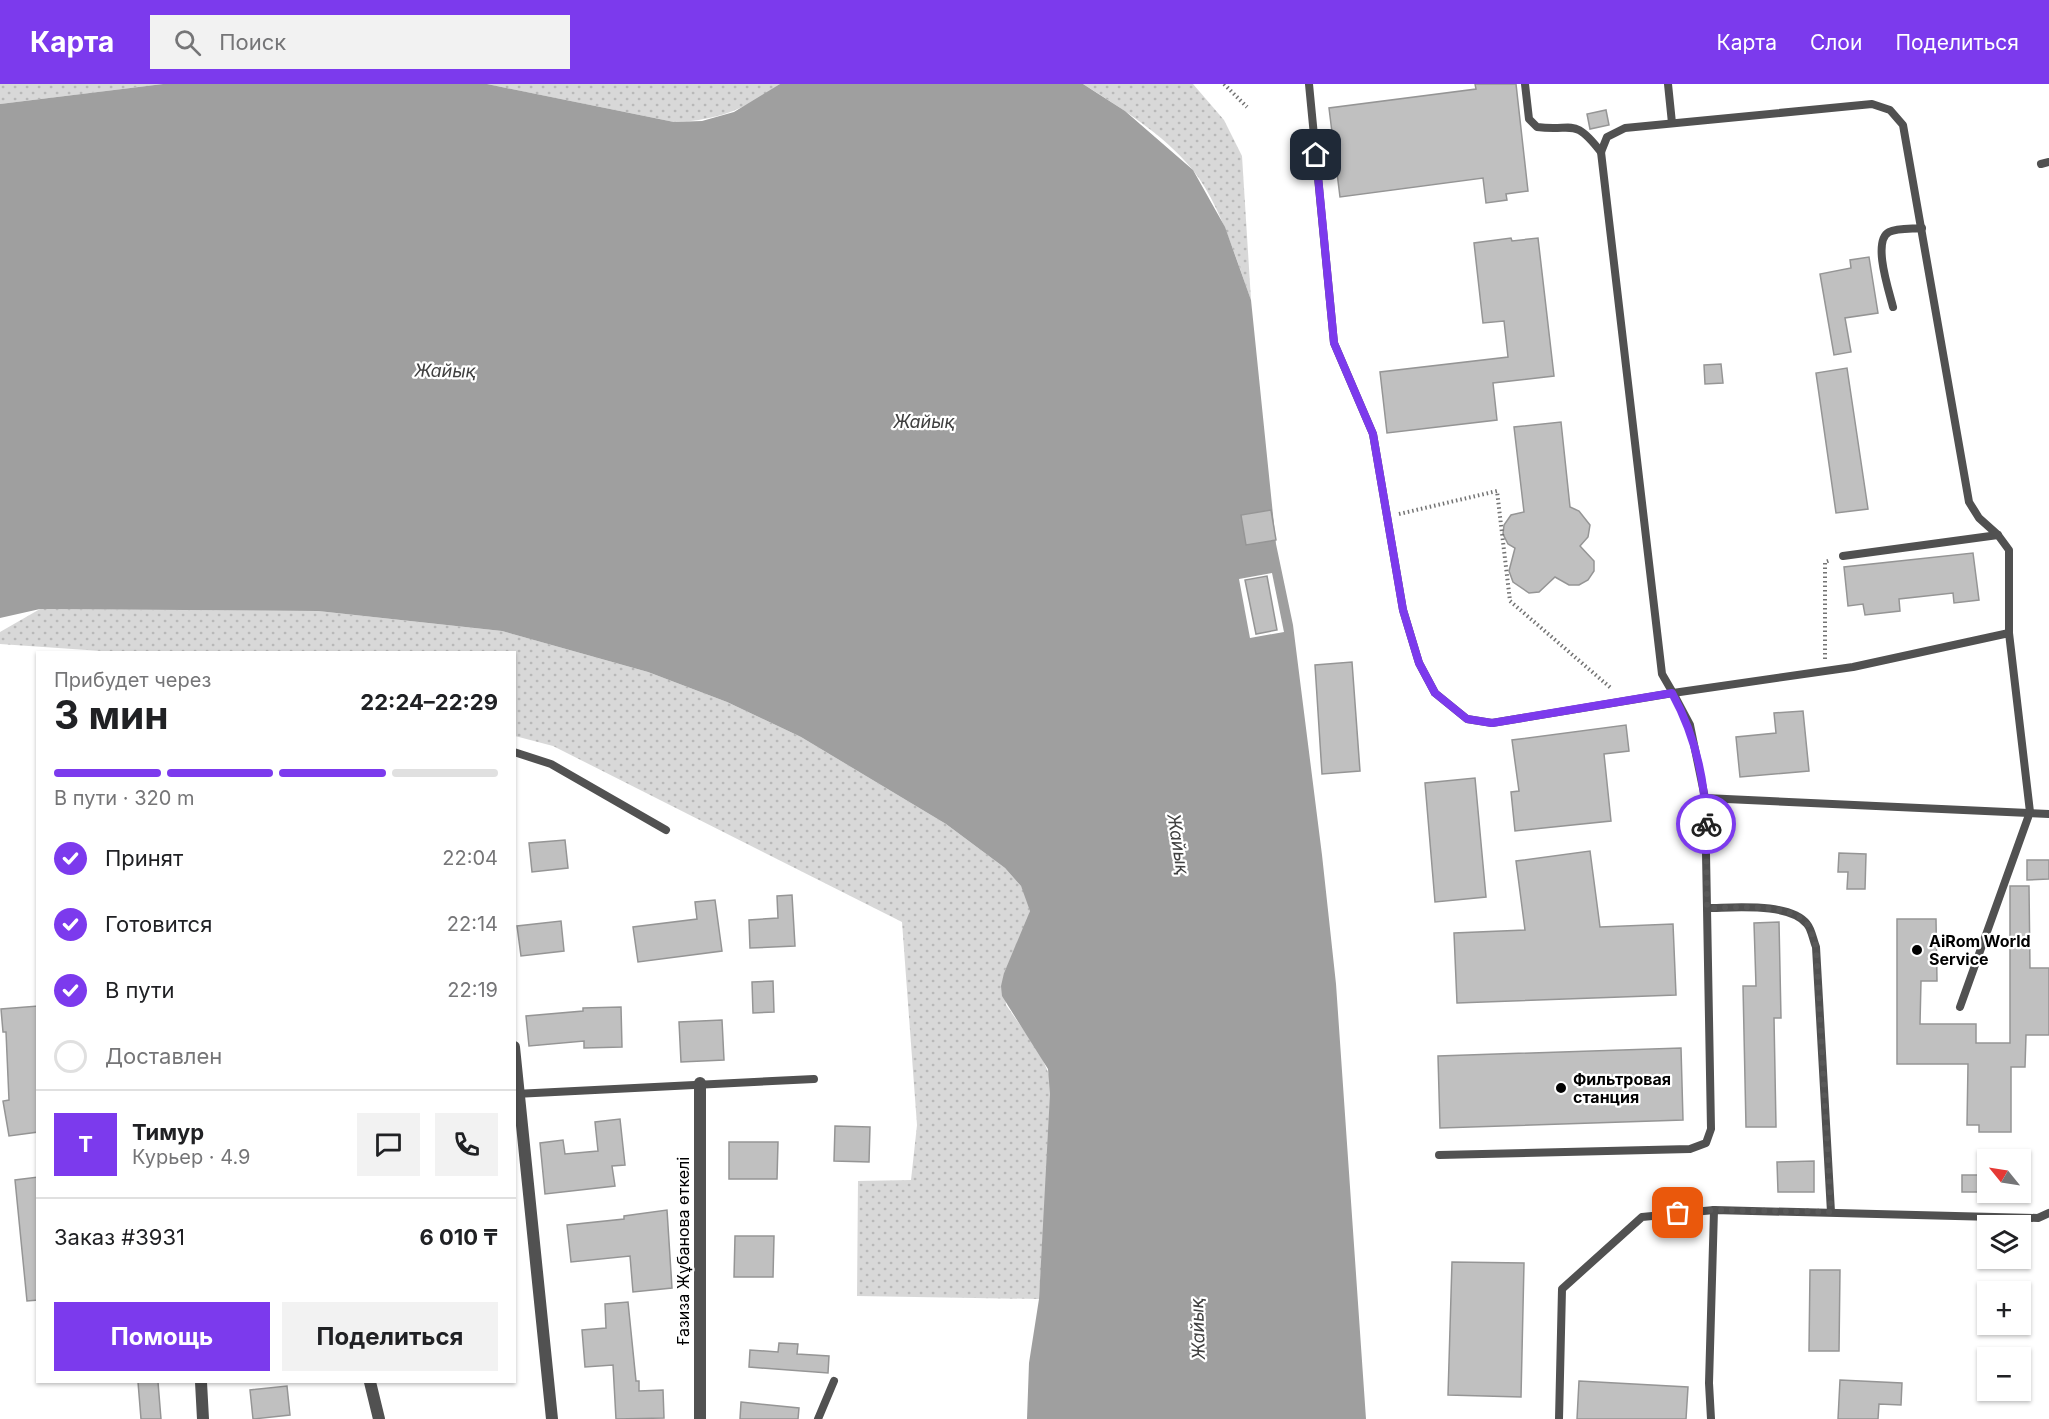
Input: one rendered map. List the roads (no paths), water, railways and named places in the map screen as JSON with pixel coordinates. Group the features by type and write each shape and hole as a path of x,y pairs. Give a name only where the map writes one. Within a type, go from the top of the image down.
{"street":[{"name":"Ғазиза Жұбанова өткелі","path":"700,1083 700,1419"},
{"path":"516,1093 552,1419"},
{"path":"201,1383 203,1419"},
{"path":"370,1383 379,1419"}],"lane":[{"path":"1309,84 1334,343 1373,434 1403,610 1419,663 1435,693 1467,719 1492,723 1672,693 1825,671 2009,633"},
{"path":"1525,84 1529,119 1537,127 1571,125 1589,136 1601,152"},
{"path":"1668,84 1672,123"},
{"path":"1439,1155 1690,1149 1706,1143 1711,1129 1705,798 1690,725 1662,674 1601,152 1607,137 1625,128 1872,104 1890,110 1904,125 1969,502 1979,518 1998,535 2008,550 2009,633 2030,812 1960,1007"},
{"path":"1893,307 1880,248 1883,238 1890,231 1922,228"},
{"path":"1843,556 1998,535"},
{"path":"516,753 552,764 666,830"},
{"path":"1705,798 2049,814"},
{"path":"1707,908 1780,909 1795,913 1808,925 1816,946 1831,1212"},
{"path":"516,1093 814,1079"},
{"path":"1711,1419 1709,1383 1714,1210"},
{"path":"1559,1419 1562,1289 1642,1216 1714,1210 2038,1218 2049,1213"},
{"path":"818,1419 834,1381"}],"water":[{"name":"Жайық","path":"163,84 487,84 674,122 702,121 734,112 780,84 1083,84 1125,111 1193,170 1225,227 1251,300 1276,544 1293,625 1336,984 1366,1419 1027,1419 1029,1363 1039,1299 1050,1094 1048,1069 1002,996 1001,986 1004,973 1030,911 1021,886 1005,868 946,824 801,737 727,702 648,672 502,631 318,611 40,609 0,618 0,104"}],"place":[{"name":"AiRom World Service","path":"1917,950"},
{"name":"Фильтровая станция","path":"1561,1088"}]}
